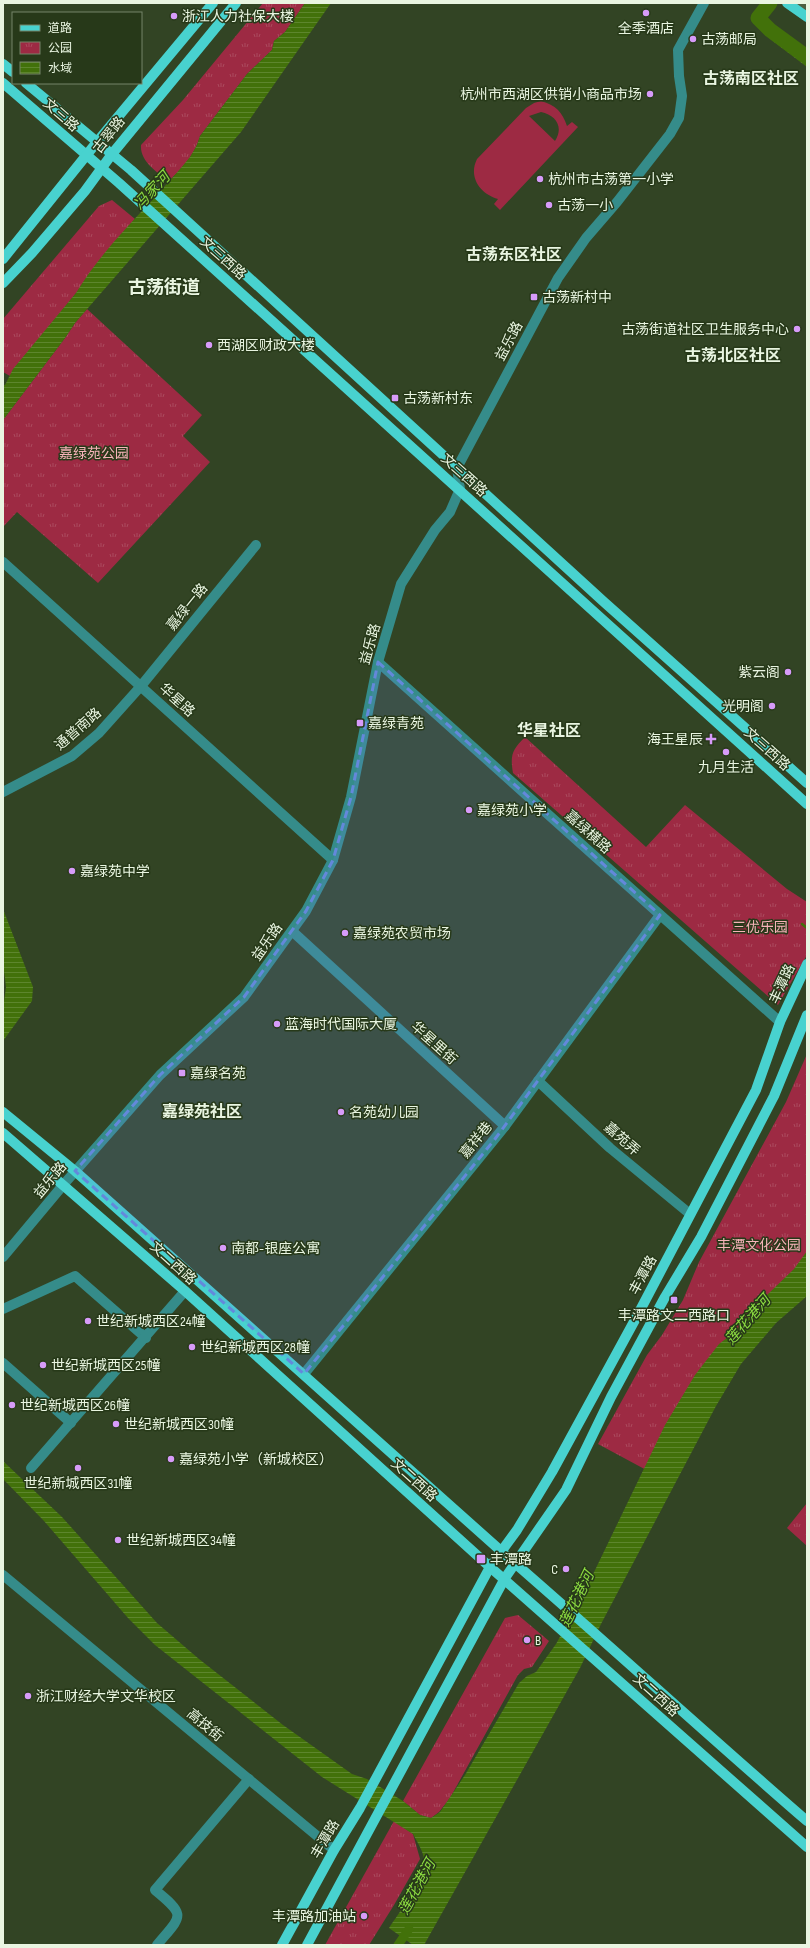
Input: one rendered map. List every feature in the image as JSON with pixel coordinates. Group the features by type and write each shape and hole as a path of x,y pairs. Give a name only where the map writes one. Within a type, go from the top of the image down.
{"main road":[{"name":"古翠路","path":"3,259 97,142 213,3"},
{"name":"古翠路","path":"3,284 32,254 86,191 112,154 236,3"},
{"path":"790,5 807,17"},
{"path":"3,64 12,71"},
{"name":"文三路","path":"3,83 101,168"},
{"name":"文三路","path":"27,84 112,154"},
{"name":"文三西路","path":"112,154 457,468 807,783"},
{"name":"文三西路","path":"101,168 460,489 807,804"},
{"name":"丰潭路","path":"282,1945 334,1850 360,1808 490,1567 517,1530 552,1472 756,1090 780,1022 807,964"},
{"path":"307,1945 376,1819 504,1578 516,1564 566,1490 611,1397 665,1297 701,1237 774,1096 807,1015"},
{"name":"文二西路","path":"3,1112 75,1171 501,1551 561,1602 807,1821"},
{"name":"文二西路","path":"3,1133 64,1184 490,1567 807,1847"}],"street":[{"name":"益乐路","path":"457,468 558,278 586,238 617,202 666,140 679,118 682,96 679,76 678,50 704,3"},
{"path":"457,468 460,489"},
{"name":"益乐路","path":"3,1257 75,1171 160,1075 213,1028 244,997 306,911 333,860 352,797 378,662 401,584 435,530 450,512 460,489"},
{"name":"嘉绿一路","path":"141,686 256,545"},
{"name":"华星路","path":"3,562 333,860"},
{"name":"嘉绿横路","path":"378,662 780,1022"},
{"name":"通普南路","path":"3,792 72,756 99,733 141,686"},
{"name":"嘉祥巷","path":"304,1374 505,1126 660,915"},
{"name":"华星里街","path":"292,931 505,1126"},
{"name":"嘉苑弄","path":"538,1081 610,1148 690,1214"},
{"path":"3,1309 75,1276 146,1338"},
{"path":"31,1468 185,1292"},
{"path":"3,1363 71,1423"},
{"name":"高技街","path":"3,1575 334,1850"},
{"path":"158,1945 177,1920 178,1915 176,1907 155,1890 248,1779"}],"highlighted area":[{"path":"378,662 660,915 495,1139 304,1374 75,1171 160,1075 244,997 306,911 333,860 351,797"}],"green space":[{"path":"263,3 305,3 285,32 274,41 272,50 247,74 200,136 195,149 187,161 168,182 146,161 141,151 141,145 183,100"},
{"path":"541,101 551,105 561,113 567,126 572,122 578,127 500,210 494,204 498,199 486,193 477,184 474,172 477,159 526,108","holes":["541,112 551,116 557,122 559,131 555,141 529,116"]},
{"path":"112,200 135,219 10,376 3,372 3,319 99,206"},
{"name":"嘉绿苑公园","path":"87,309 202,415 183,436 210,462 98,583 17,512 3,527 3,420"},
{"name":"三优乐园","path":"525,737 646,847 685,805 787,889 807,902 807,955 778,1005 513,773 513,753"},
{"name":"丰潭文化公园","path":"807,1054 807,1258 650,1472 598,1444 647,1355 662,1335 683,1300 699,1262 786,1102"},
{"path":"807,1503 807,1546 787,1528"},
{"path":"518,1615 549,1641 532,1667 524,1669 518,1675 450,1798 439,1812 431,1818 420,1815 403,1801 505,1618"},
{"path":"394,1821 413,1834 420,1859 369,1945 325,1945"}],"water":[{"path":"305,3 331,3 241,132 75,323 3,420 3,385 5,385 13,369 76,293 101,257 115,240 190,157 200,136 247,74 272,50 274,41 285,32"},
{"path":"762,17 778,31 807,51 807,67 770,39 755,24"},
{"path":"3,909 33,987 32,1001 3,1041 3,1009 6,987 3,963"},
{"path":"807,1251 807,1296 776,1323 741,1364 716,1406 601,1624 580,1668 424,1945 413,1945 389,1928 410,1896 423,1870 423,1855 413,1834 322,1777 155,1645 128,1618 44,1521 3,1479 3,1461 62,1517 157,1623 199,1659 283,1725 352,1774 367,1779 403,1801 420,1815 431,1818 440,1812 465,1775 519,1683 527,1676 536,1672 556,1644 583,1595 665,1425 695,1375 719,1344 746,1320 767,1295 794,1269"}],"waterway":[{"path":"770,3 758,18 770,30 807,57"},
{"path":"802,924 807,928"},
{"name":"莲花港河","path":"398,1945 409,1929"}],"tunnel":[{"path":"797,3 807,10"}],"place":[{"name":"全季酒店","path":"646,13"},
{"name":"浙江人力社保大楼","path":"174,16"},
{"name":"古荡邮局","path":"693,39"},
{"name":"杭州市西湖区供销小商品市场","path":"650,94"},
{"name":"杭州市古荡第一小学","path":"540,179"},
{"name":"古荡一小","path":"549,205"},
{"name":"古荡新村中","path":"534,297"},
{"name":"古荡街道社区卫生服务中心","path":"797,329"},
{"name":"西湖区财政大楼","path":"209,345"},
{"name":"古荡新村东","path":"395,398"},
{"name":"紫云阁","path":"788,672"},
{"name":"光明阁","path":"772,706"},
{"name":"嘉绿青苑","path":"360,723"},
{"name":"海王星辰","path":"711,739"},
{"name":"九月生活","path":"726,752"},
{"name":"嘉绿苑小学","path":"469,810"},
{"name":"嘉绿苑中学","path":"72,871"},
{"name":"嘉绿苑农贸市场","path":"345,933"},
{"name":"蓝海时代国际大厦","path":"277,1024"},
{"name":"嘉绿名苑","path":"182,1073"},
{"name":"名苑幼儿园","path":"341,1112"},
{"name":"南都-银座公寓","path":"223,1248"},
{"name":"丰潭路文二西路口","path":"674,1300"},
{"name":"世纪新城西区24幢","path":"88,1321"},
{"name":"世纪新城西区28幢","path":"192,1347"},
{"name":"世纪新城西区25幢","path":"43,1365"},
{"name":"世纪新城西区26幢","path":"12,1405"},
{"name":"世纪新城西区30幢","path":"116,1424"},
{"name":"嘉绿苑小学（新城校区）","path":"171,1459"},
{"name":"世纪新城西区31幢","path":"78,1468"},
{"name":"世纪新城西区34幢","path":"118,1540"},
{"name":"丰潭路","path":"481,1559"},
{"name":"C","path":"566,1569"},
{"name":"B","path":"527,1640"},
{"name":"浙江财经大学文华校区","path":"28,1696"},
{"name":"丰潭路加油站","path":"364,1916"}],"district":[{"name":"古荡南区社区","path":"751,79"},
{"name":"古荡东区社区","path":"514,255"},
{"name":"古荡街道","path":"164,287"},
{"name":"古荡北区社区","path":"733,356"},
{"name":"华星社区","path":"549,731"},
{"name":"嘉绿苑社区","path":"202,1112"}],"water label":[{"name":"冯家河","path":"152,191"}]}
